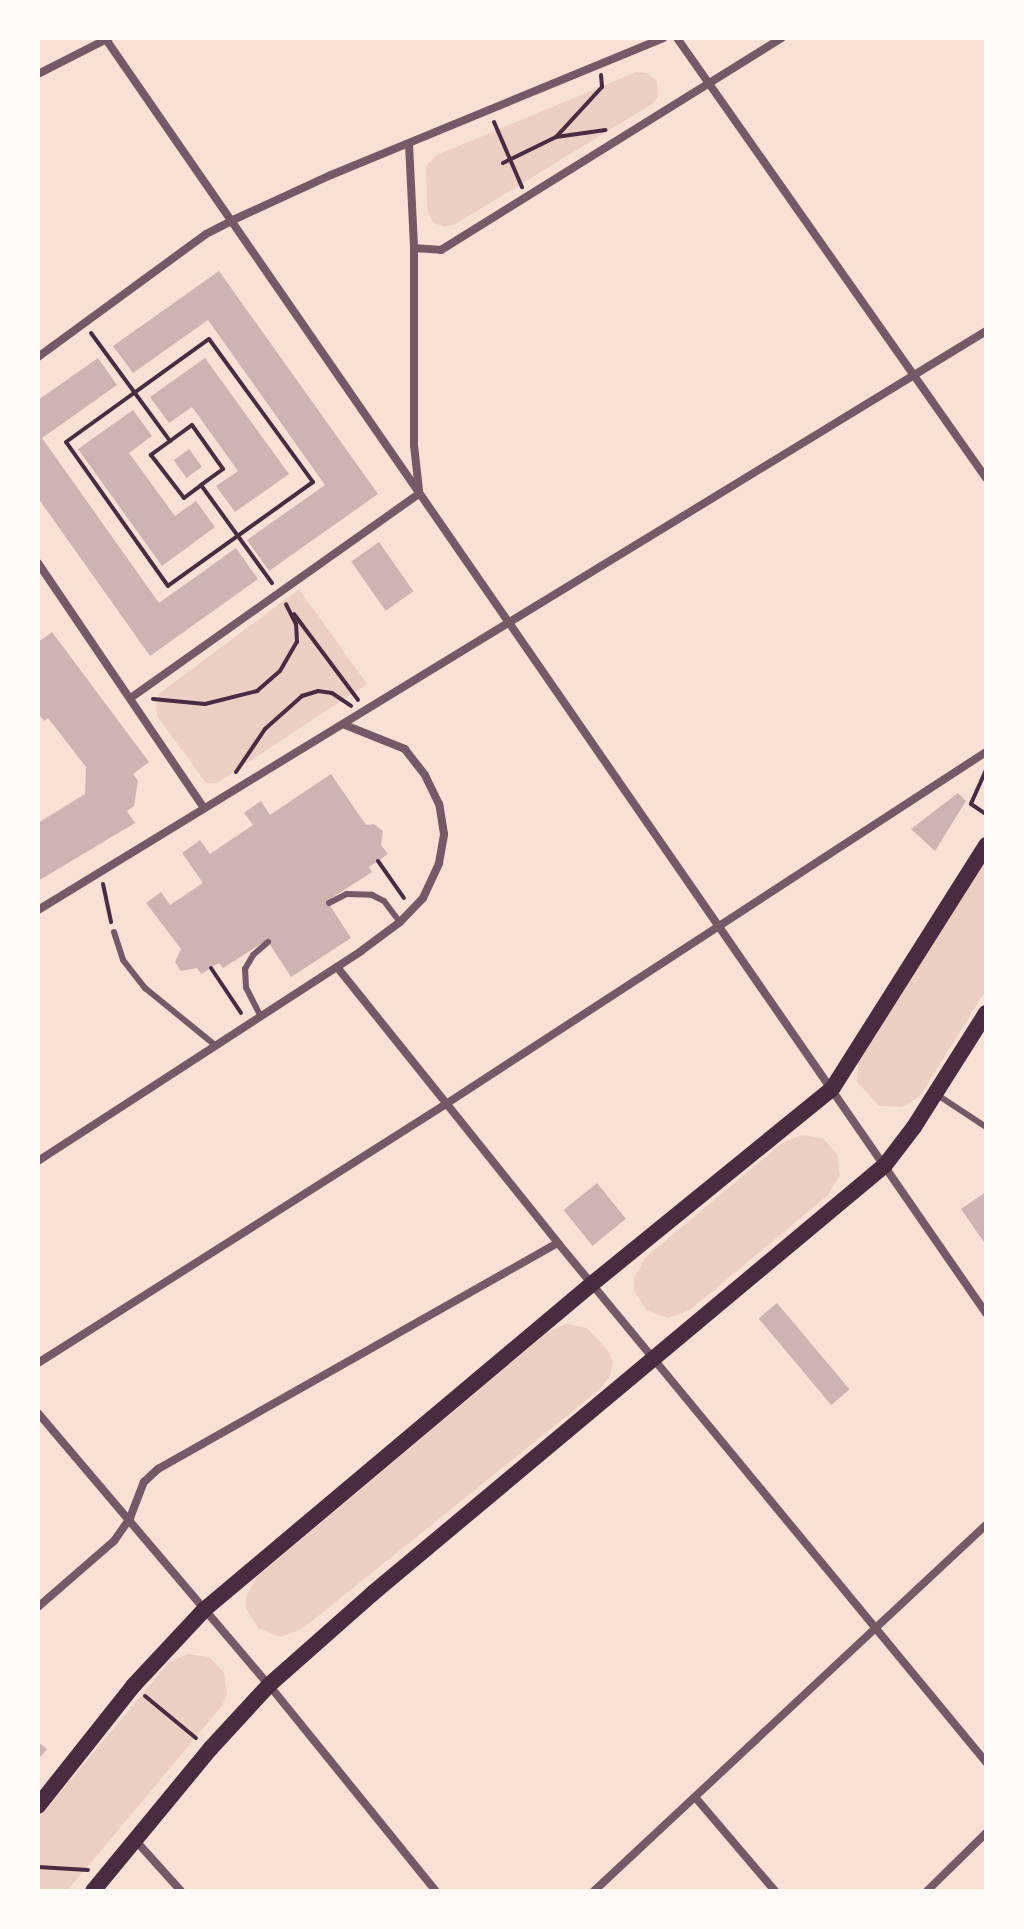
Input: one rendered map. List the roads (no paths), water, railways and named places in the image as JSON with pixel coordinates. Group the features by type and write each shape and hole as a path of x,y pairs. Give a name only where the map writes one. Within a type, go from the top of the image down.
{"main road":[{"path":"38,1806 133,1686 205,1609 593,1283 832,1089 986,845"},
{"path":"93,1891 210,1749 269,1685 373,1593 885,1165 986,1013"}],"street":[{"path":"38,357 206,234 233,220 663,38"},
{"path":"677,38 986,478"},
{"path":"414,248 441,250 641,126 707,81 781,38"},
{"path":"38,74 107,39 506,624 719,924 986,1313"},
{"path":"409,144 414,248 414,445 419,494"},
{"path":"38,910 986,331"},
{"path":"132,697 419,494"},
{"path":"38,563 132,697 204,808"},
{"path":"38,1161 337,967 400,922 423,898 439,863 444,834 439,804 425,775 405,749 345,725"},
{"path":"38,1363 446,1104 986,752"},
{"path":"337,967 558,1243 986,1762"},
{"path":"38,1607 114,1541 130,1518 144,1482 158,1469 558,1243"},
{"path":"38,1413 130,1518 436,1891"},
{"path":"594,1891 986,1525"},
{"path":"695,1797 775,1891"},
{"path":"927,1891 986,1833"},
{"path":"136,1841 181,1891"}],"lane":[{"path":"329,903 347,894 372,895 384,901 400,922"},
{"path":"114,932 123,960 145,988 215,1045"},
{"path":"260,1015 246,987 245,969 253,955 268,942"},
{"path":"935,1093 986,1127"}]}
